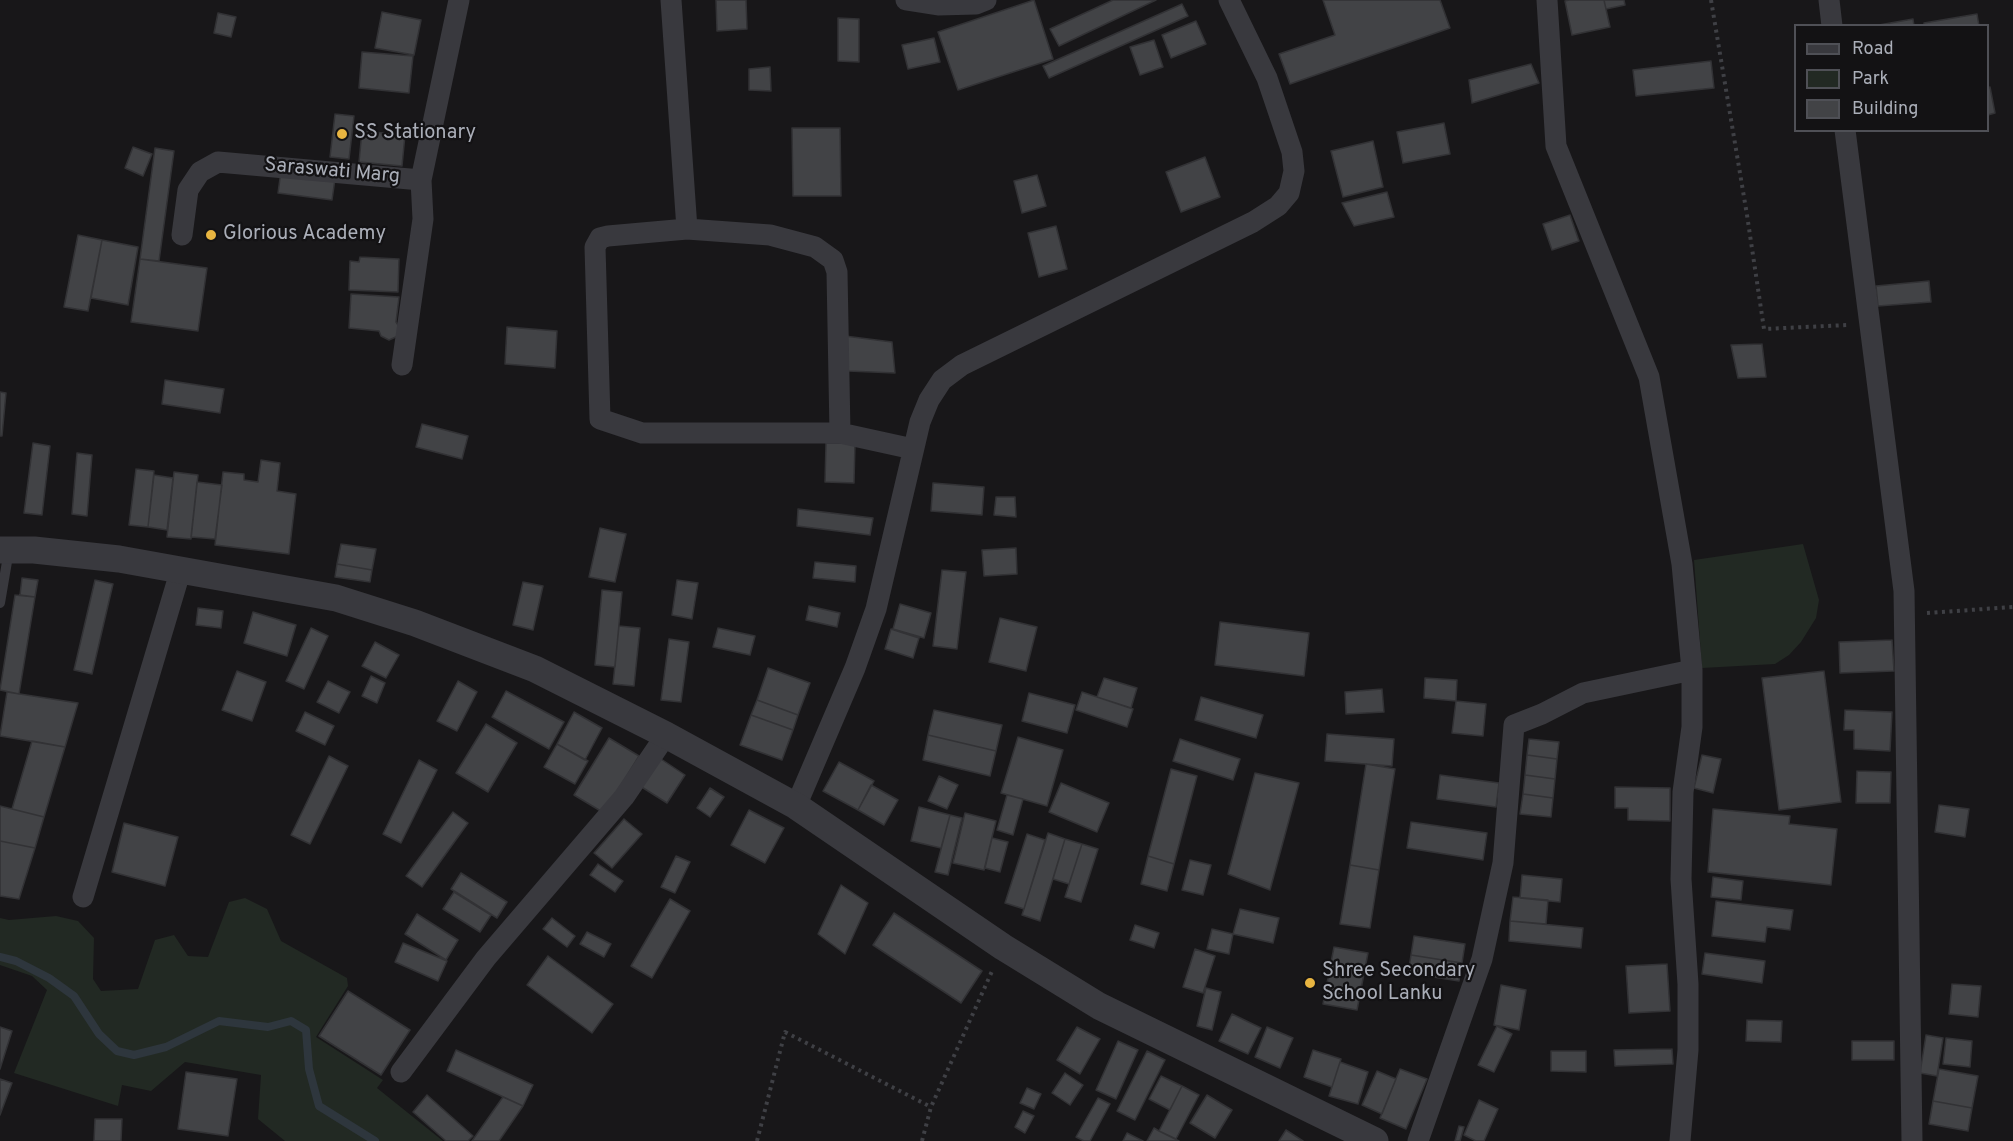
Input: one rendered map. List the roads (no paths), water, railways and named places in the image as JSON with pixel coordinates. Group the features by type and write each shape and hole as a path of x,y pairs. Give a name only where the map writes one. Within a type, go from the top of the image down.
{"street":[{"name":"Saraswati Marg","path":"182,235 188,189 200,172 218,162 422,180 459,0"},
{"path":"672,0 672,28 687,229"},
{"path":"906,0 938,5 976,4 986,0"},
{"path":"796,806 855,668 876,609 920,422 929,400 942,380 962,365 1253,222 1278,206 1289,193 1294,171 1292,152 1267,78 1229,0"},
{"path":"1547,0 1556,146 1649,377 1682,564 1692,670 1692,727 1683,792 1681,879 1689,984 1688,1039 1680,1141"},
{"path":"1829,0 1832,24"},
{"path":"1845,132 1904,591 1912,1141"},
{"path":"402,365 423,219 422,180"},
{"path":"840,433 837,272 833,260 815,248 770,235 687,229 600,238 595,247 600,419 642,433 840,433 913,449"},
{"path":"5,550 34,550 109,558 336,598 415,622 535,669 666,735 796,806 1003,947 1099,1006 1375,1141"},
{"path":"83,897 181,569"},
{"path":"1418,1141 1482,959 1503,863 1514,725 1542,714 1583,693 1692,670"},
{"path":"401,1072 486,958 624,797 666,735"}],"lane":[{"path":"0,603 5,550"}],"waterway":[{"path":"0,957 16,961 49,978 74,996 99,1034 117,1051 134,1055 166,1047 219,1021 268,1027 291,1021 306,1030 309,1069 319,1106 375,1141"}],"place":[{"name":"SS Stationary","path":"342,134"},
{"name":"Glorious Academy","path":"211,235"},
{"name":"Shree Secondary School Lanku","path":"1310,983"}]}
